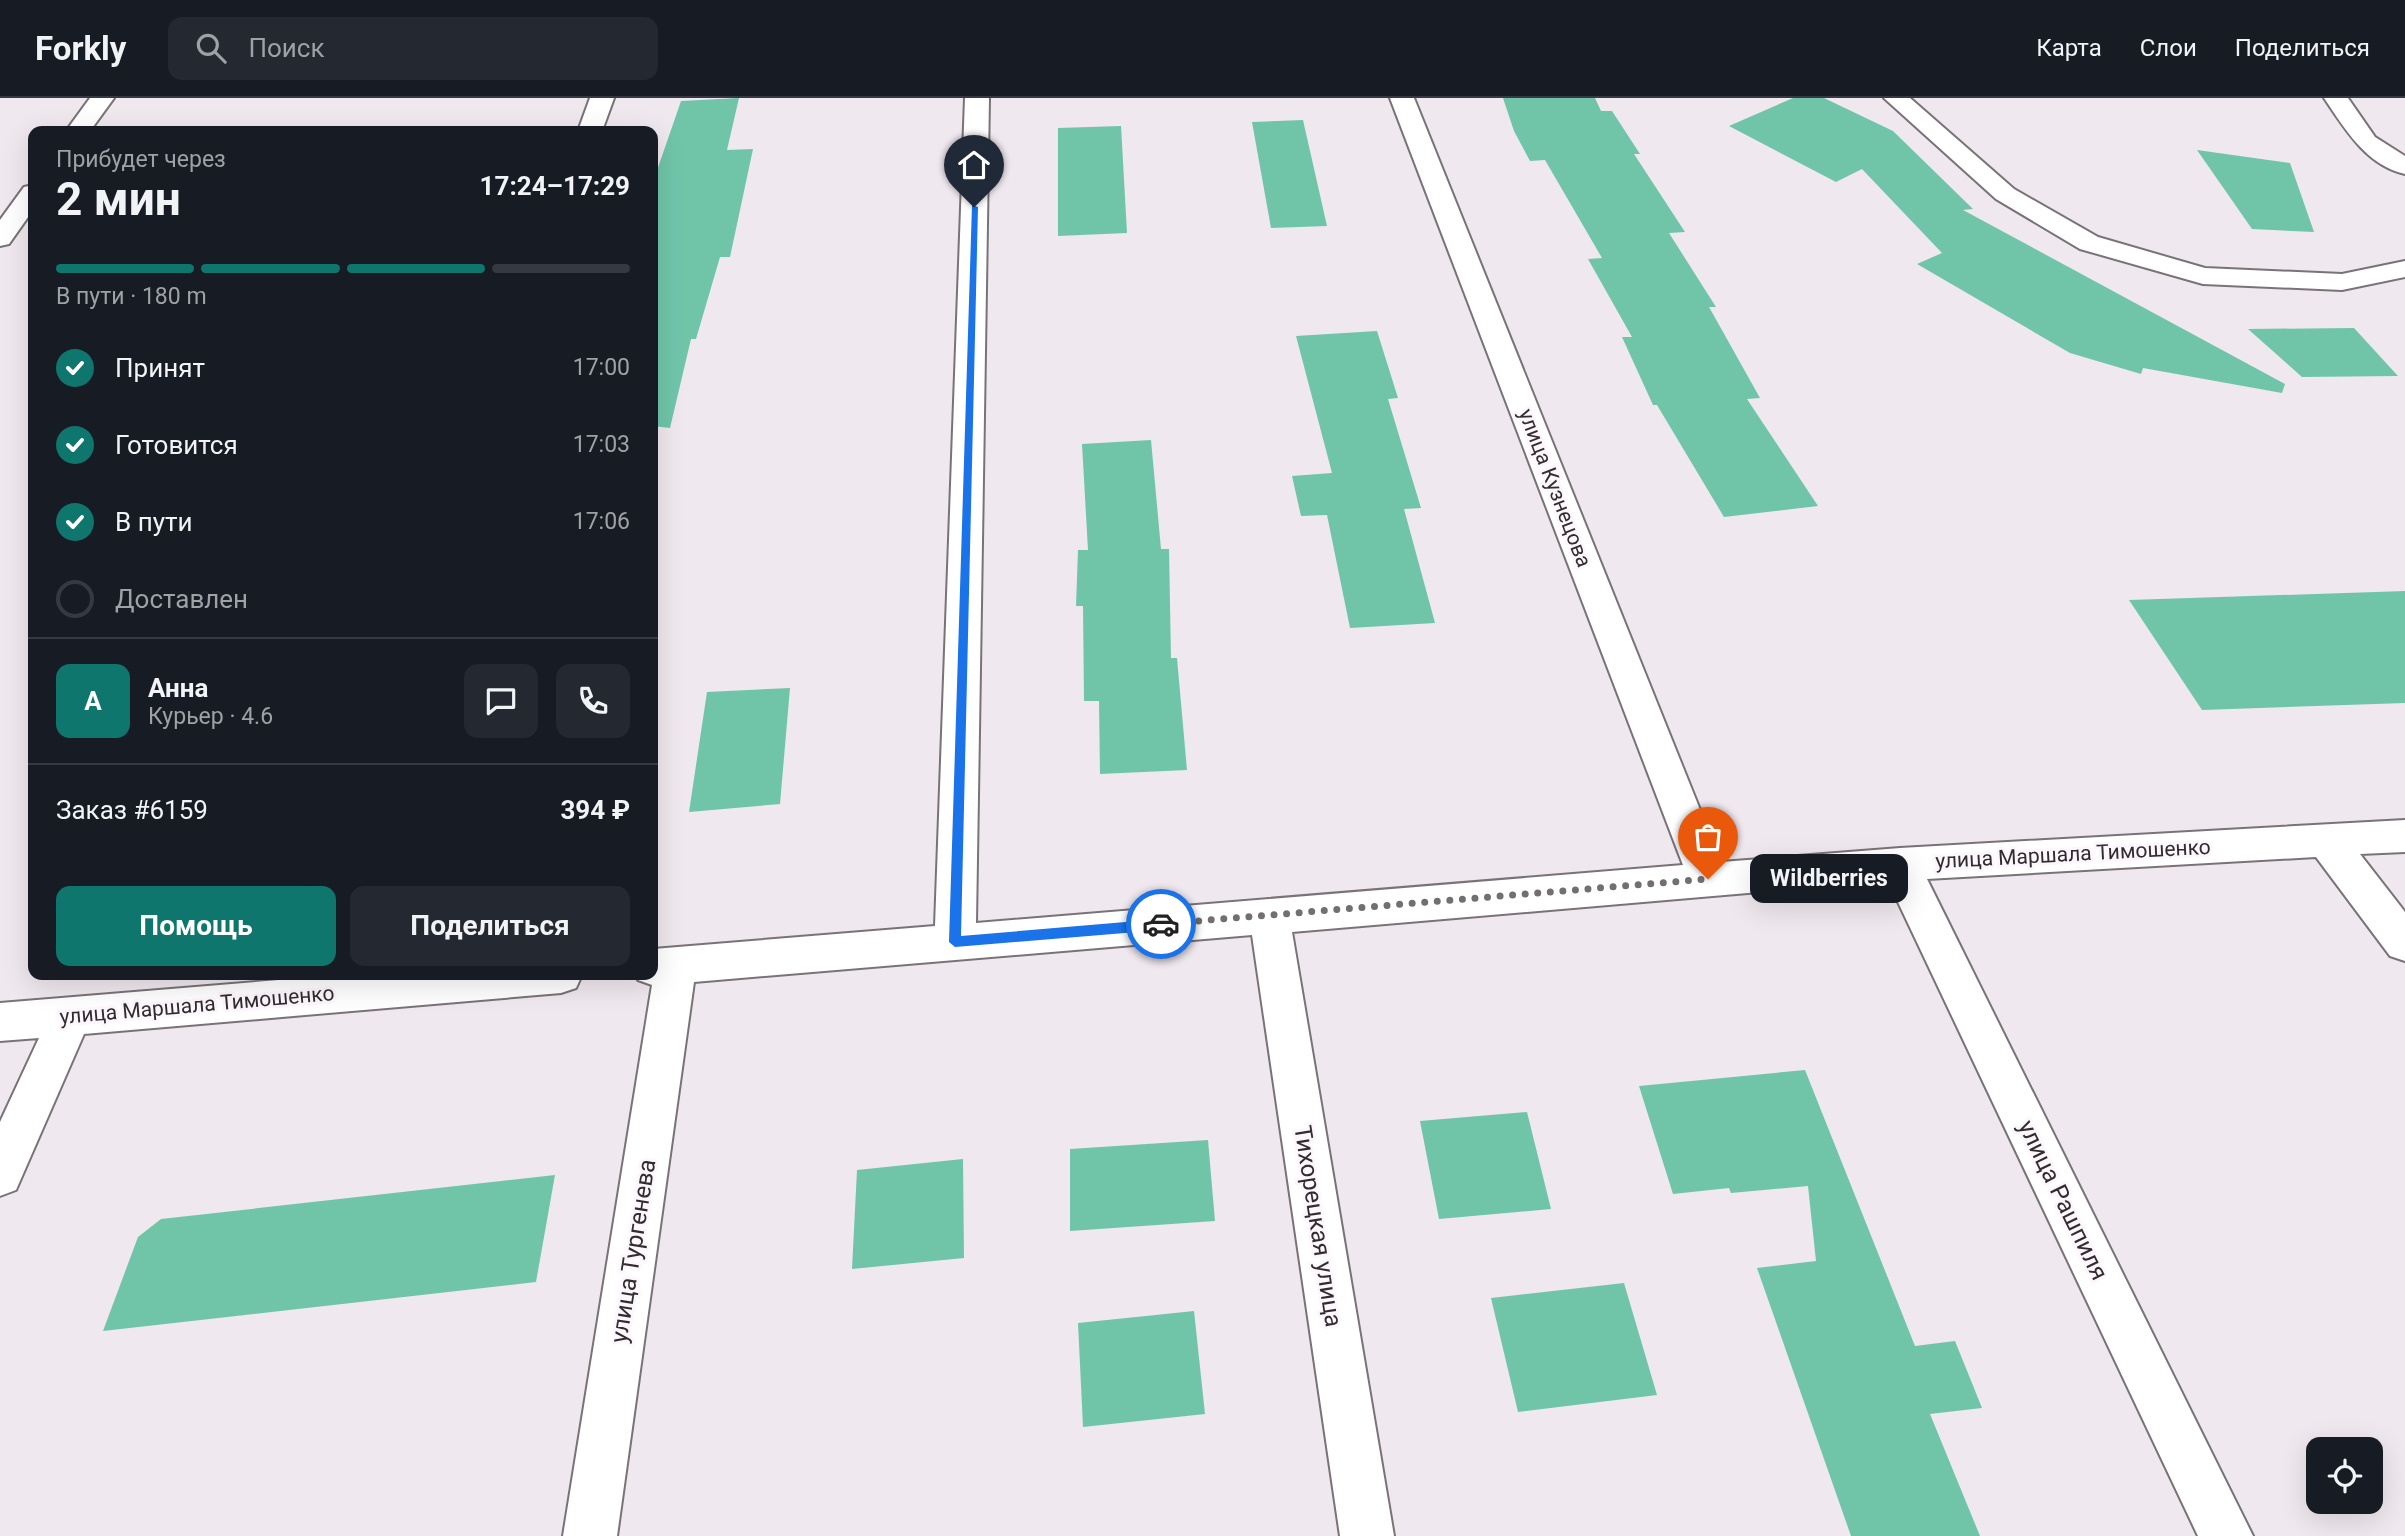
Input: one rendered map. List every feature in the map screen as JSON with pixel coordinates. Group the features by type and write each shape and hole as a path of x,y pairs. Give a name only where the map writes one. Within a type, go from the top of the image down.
{"street":[{"path":"82,126 102,98"},
{"path":"592,126 602,98"},
{"path":"955,942 977,98"},
{"name":"улица Кузнецова","path":"1402,98 1708,879"},
{"path":"1896,98 2005,194 2090,243 2203,276 2342,282 2405,269"},
{"path":"2336,98 2366,142 2405,167"},
{"path":"0,237 28,199"},
{"name":"улица Маршала Тимошенко","path":"664,966 1900,864 2405,835"},
{"path":"2326,840 2405,943"},
{"name":"улица Рашпиля","path":"1900,864 2226,1536"},
{"name":"Тихорецкая улица","path":"1269,915 1367,1536"},
{"name":"улица Тургенева","path":"590,1536 664,966"},
{"name":"улица Маршала Тимошенко","path":"0,1022 70,1016 280,987 444,980"},
{"path":"0,1174 70,1016"}],"building":[{"path":"739,98 727,150 753,149 730,257 720,257 696,339 691,339 670,428 658,427 658,168 681,101"},
{"path":"1503,98 1595,98 1601,111 1612,111 1640,154 1634,154 1685,232 1669,233 1716,307 1709,307 1760,398 1747,399 1818,506 1724,517 1657,405 1653,405 1622,337 1632,337 1588,259 1602,258 1545,160 1530,161 1514,131"},
{"path":"1793,98 1824,98 1893,131 1973,209 1963,210 2285,384 2282,393 2143,368 2141,374 2070,353 1917,264 1942,253 1862,169 1836,182 1729,126"},
{"path":"1303,120 1327,226 1271,228 1252,122"},
{"path":"1121,126 1127,233 1058,236 1058,128"},
{"path":"2197,150 2290,163 2314,232 2252,229"},
{"path":"2354,328 2398,376 2302,377 2248,329"},
{"path":"1377,331 1398,398 1388,399 1421,508 1404,509 1435,623 1350,628 1327,515 1301,516 1292,476 1332,473 1296,336"},
{"path":"1151,440 1161,549 1169,549 1171,658 1177,658 1187,770 1100,774 1099,701 1084,701 1083,606 1076,606 1078,550 1088,550 1082,444"},
{"path":"2405,591 2405,703 2202,710 2129,600"},
{"path":"790,688 780,804 689,812 707,692"},
{"path":"1805,1070 1915,1346 1955,1341 1982,1408 1930,1414 1980,1536 1851,1536 1757,1268 1816,1261 1808,1186 1731,1193 1729,1188 1673,1194 1639,1086"},
{"path":"1527,1112 1551,1209 1439,1219 1420,1121"},
{"path":"1208,1140 1215,1221 1070,1231 1070,1149"},
{"path":"963,1159 964,1258 852,1269 857,1170"},
{"path":"555,1175 536,1282 103,1331 138,1237 161,1219"},
{"path":"1624,1283 1657,1395 1518,1412 1491,1298"},
{"path":"1194,1311 1205,1414 1083,1427 1078,1323"}],"way so far":[{"path":"1161,924 1708,879"}],"place":[{"name":"Wildberries","path":"1708,879"}],"route":[{"path":"974,207 955,942 1161,924"}]}
